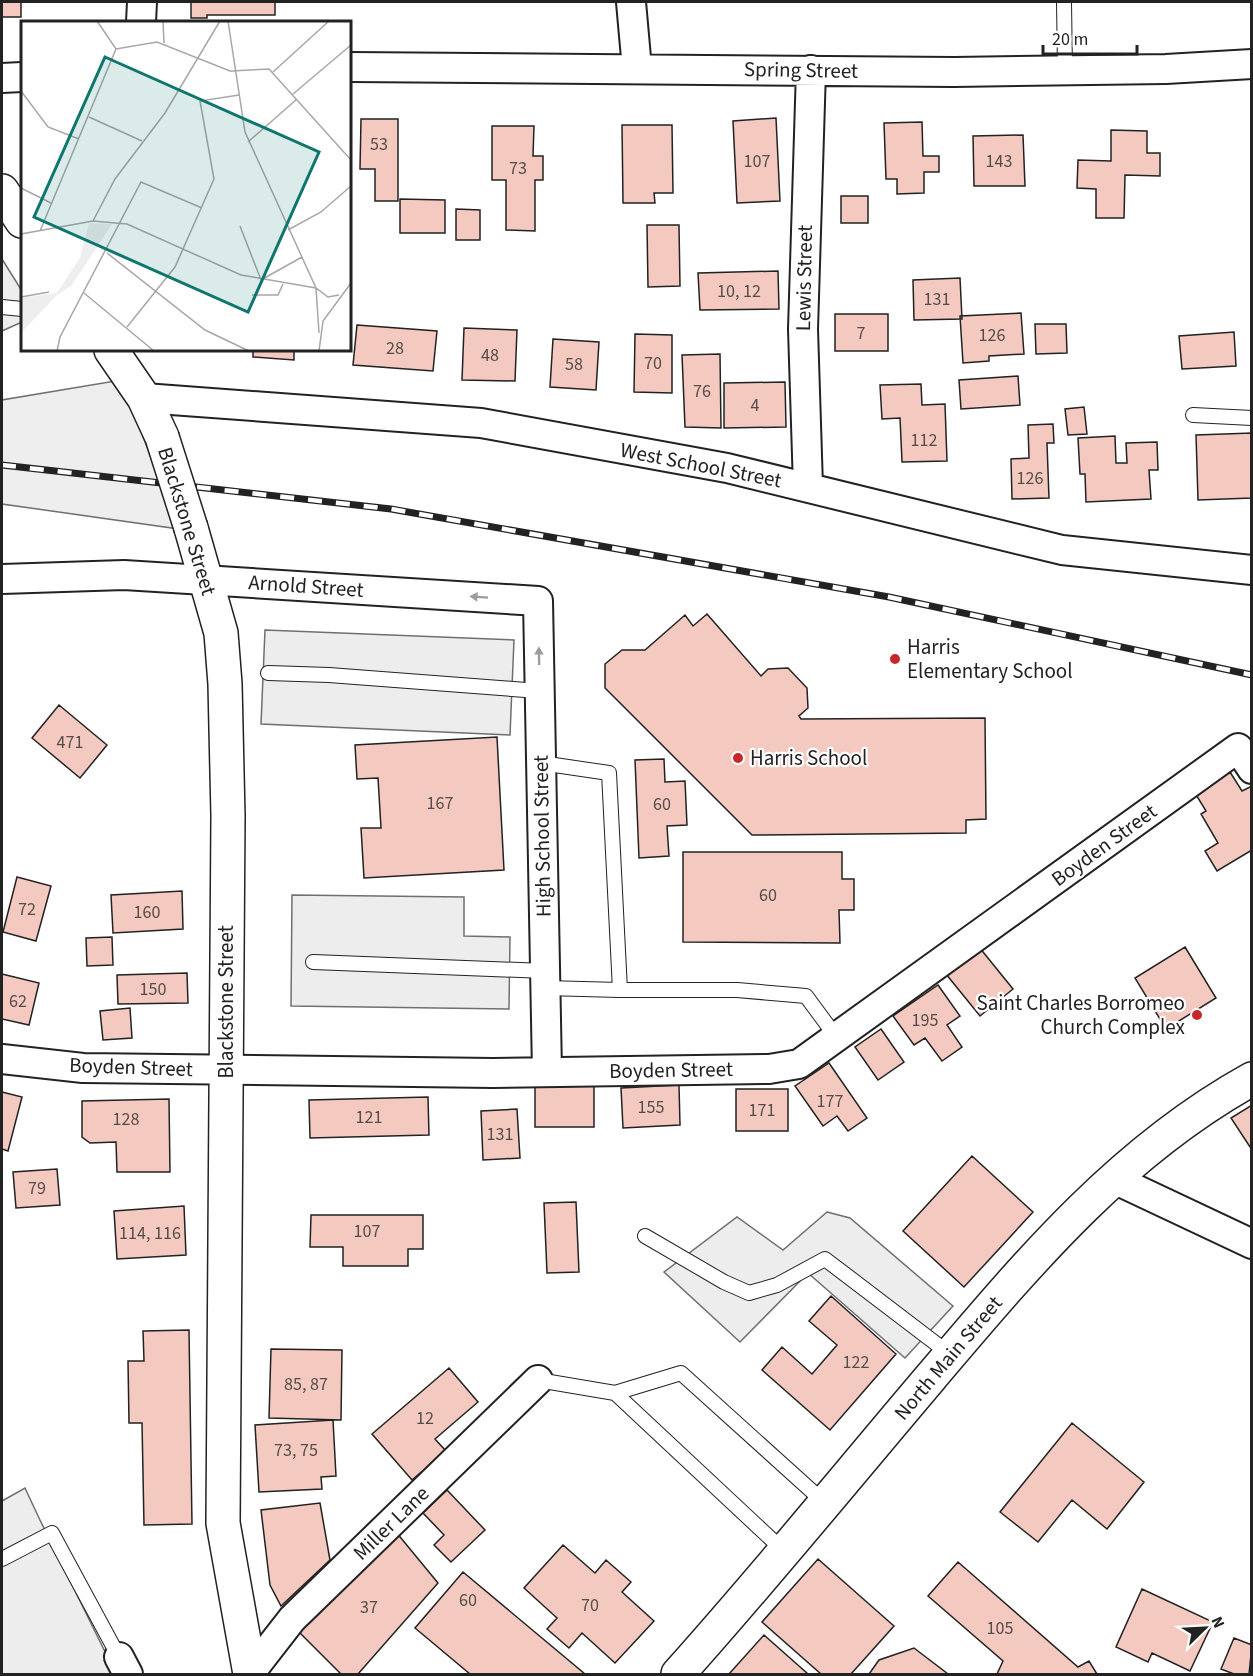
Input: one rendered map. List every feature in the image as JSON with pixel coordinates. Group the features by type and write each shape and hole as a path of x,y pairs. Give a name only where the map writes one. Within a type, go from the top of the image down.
{"street":[{"path":"141,21 142,2"},
{"path":"631,2 637,69"},
{"name":"Spring Street","path":"351,67 954,72 1166,69 1251,64"},
{"name":"Lewis Street","path":"808,487 803,329 811,70"},
{"path":"2,78 21,77"},
{"path":"2,191 21,220"},
{"name":"Blackstone Street","path":"112,351 144,398 162,437 207,580 221,633 225,684 228,816 223,1523 251,1674"},
{"name":"West School Street","path":"144,398 481,423 726,468 1062,550 1251,570"},
{"name":"Arnold Street","path":"2,579 124,575 538,601"},
{"name":"High School Street","path":"538,601 547,1072"},
{"name":"Boyden Street","path":"2,1059 83,1068 225,1070 547,1072 769,1069 799,1064 1245,758"},
{"name":"North Main Street","path":"678,1674 1070,1219 1169,1131 1251,1079"},
{"path":"1114,1179 1251,1245"},
{"name":"Miller Lane","path":"251,1674 292,1619 538,1380"}],"lane":[{"path":"1064,2 1065,69"},
{"path":"2,307 21,309"},
{"path":"1193,415 1251,418"},
{"path":"268,673 329,675 539,691"},
{"path":"541,763 609,773 620,990"},
{"path":"313,962 545,980 620,990 737,990 806,996 837,1038"},
{"path":"645,1236 724,1282 749,1293 777,1285 825,1259 951,1355"},
{"path":"538,1380 615,1393 681,1373 825,1503"},
{"path":"615,1393 785,1552"},
{"path":"2,1559 52,1533 123,1666"}],"shaded area":[{"path":"2,259 21,289 21,322 2,331"},
{"path":"121,380 179,529 2,504 2,400"},
{"path":"265,630 514,640 510,735 261,724"},
{"path":"292,895 464,897 464,936 510,937 509,1009 291,1006"},
{"path":"827,1212 850,1218 953,1306 905,1358 808,1273 740,1342 664,1272 737,1217 783,1250"},
{"path":"25,1488 116,1674 2,1674 2,1501"}],"building":[{"path":"2,2 21,2 21,17 2,17"},
{"path":"191,2 275,2 275,15 207,15 207,18 191,18"},
{"path":"776,118 780,201 737,203 733,121"},
{"path":"361,119 398,119 398,201 375,201 375,169 360,169"},
{"path":"922,122 923,156 939,156 939,172 924,172 924,193 897,194 897,179 886,179 884,123"},
{"path":"622,125 672,125 673,193 654,193 655,203 623,203"},
{"path":"492,126 534,126 533,156 543,156 543,180 535,180 535,231 506,230 506,180 492,180"},
{"path":"1111,130 1147,131 1147,153 1160,153 1160,176 1125,175 1124,218 1096,218 1096,189 1077,188 1078,160 1111,161"},
{"path":"1023,135 1025,186 974,186 973,136"},
{"path":"841,196 868,196 868,223 841,223"},
{"path":"400,199 445,200 445,233 400,233"},
{"path":"456,209 480,210 480,240 456,240"},
{"path":"647,225 679,225 680,286 648,287"},
{"path":"778,271 779,309 700,310 698,273"},
{"path":"960,278 962,319 914,320 913,280"},
{"path":"1021,313 1024,354 989,356 989,361 963,363 960,316"},
{"path":"835,314 888,314 888,351 835,351"},
{"path":"1035,324 1066,324 1067,353 1036,354"},
{"path":"357,325 437,331 433,371 353,365"},
{"path":"464,328 517,330 515,381 462,380"},
{"path":"1234,332 1236,366 1182,369 1179,336"},
{"path":"635,334 672,335 672,393 634,392"},
{"path":"553,339 599,342 596,390 550,387"},
{"path":"253,351 294,351 294,360 253,357"},
{"path":"720,354 721,428 685,427 682,355"},
{"path":"1018,376 1020,405 961,409 959,380"},
{"path":"785,382 786,427 724,428 724,383"},
{"path":"921,384 922,405 945,404 947,461 902,462 900,418 882,419 880,385"},
{"path":"1084,407 1087,434 1068,435 1065,409"},
{"path":"1053,424 1054,443 1047,443 1049,498 1012,499 1011,459 1029,458 1028,425"},
{"path":"1252,433 1252,498 1198,500 1196,435"},
{"path":"1115,436 1116,463 1127,463 1126,443 1157,442 1158,470 1149,470 1151,499 1086,502 1085,474 1080,474 1078,438"},
{"name":"Harris Elementary School","path":"707,614 761,676 768,669 788,668 807,688 808,708 799,716 801,719 985,718 986,819 966,820 966,833 752,835 605,688 605,664 622,650 645,650 685,615 693,626"},
{"path":"59,705 107,745 80,778 32,738"},
{"path":"497,737 504,870 364,878 361,828 381,828 378,778 357,779 355,745"},
{"path":"664,759 665,782 685,781 687,825 667,826 669,856 639,858 635,760"},
{"path":"1230,772 1242,791 1252,786 1252,850 1217,871 1205,851 1218,843 1201,814 1206,811 1195,793"},
{"path":"683,852 842,852 842,879 854,879 854,910 839,910 840,943 683,942"},
{"path":"17,877 51,886 36,941 3,932"},
{"path":"182,891 183,929 113,933 111,895"},
{"path":"112,937 113,965 87,966 86,938"},
{"path":"979,947 1013,989 980,1016 946,974"},
{"path":"1185,947 1216,998 1166,1029 1135,978"},
{"path":"187,973 188,1003 118,1004 117,975"},
{"path":"2,974 39,983 29,1025 2,1019"},
{"path":"938,985 960,1016 947,1025 962,1047 942,1061 925,1038 914,1045 893,1016"},
{"path":"130,1008 132,1038 103,1040 100,1011"},
{"path":"881,1029 904,1062 878,1080 855,1047"},
{"path":"829,1063 867,1118 848,1131 837,1116 823,1126 795,1086"},
{"path":"594,1082 594,1127 535,1127 535,1083"},
{"path":"679,1085 680,1125 623,1128 621,1088"},
{"path":"736,1089 788,1089 788,1131 736,1131"},
{"path":"2,1092 22,1097 8,1151 2,1149"},
{"path":"428,1097 429,1135 310,1138 309,1100"},
{"path":"169,1099 170,1172 117,1172 116,1142 90,1143 82,1137 82,1101"},
{"path":"1252,1105 1252,1150 1231,1118"},
{"path":"517,1109 520,1158 483,1160 481,1111"},
{"path":"972,1156 1033,1212 964,1287 903,1231"},
{"path":"57,1169 60,1205 16,1208 13,1172"},
{"path":"576,1202 579,1272 547,1273 544,1203"},
{"path":"184,1206 186,1255 117,1259 114,1211"},
{"path":"311,1215 423,1215 423,1249 408,1249 408,1266 343,1266 343,1247 310,1247"},
{"path":"831,1296 896,1354 830,1430 762,1370 782,1347 812,1374 837,1345 809,1321"},
{"path":"189,1330 192,1524 144,1525 142,1423 129,1423 128,1361 144,1361 143,1331"},
{"path":"271,1349 342,1350 341,1420 269,1418"},
{"path":"449,1368 478,1402 435,1439 446,1451 412,1480 372,1434"},
{"path":"333,1420 336,1476 321,1477 322,1489 259,1492 255,1425"},
{"path":"1072,1423 1144,1482 1107,1529 1072,1500 1038,1542 1000,1512"},
{"path":"447,1490 485,1530 451,1562 434,1545 444,1535 423,1513"},
{"path":"320,1503 330,1560 281,1606 270,1585 261,1510"},
{"path":"396,1532 438,1583 358,1674 341,1674 297,1630"},
{"path":"563,1545 595,1573 606,1560 631,1582 622,1592 654,1621 615,1663 582,1633 569,1648 547,1629 557,1618 524,1588"},
{"path":"818,1559 894,1626 851,1674 821,1674 762,1622"},
{"path":"958,1562 1078,1667 1089,1661 1097,1674 997,1674 1003,1661 928,1596"},
{"path":"463,1572 585,1674 470,1674 415,1628"},
{"path":"1142,1589 1213,1622 1190,1671 1152,1653 1148,1662 1116,1647"},
{"path":"764,1635 808,1674 729,1674"},
{"path":"1234,1638 1252,1645 1249,1674 1234,1674 1221,1669"},
{"path":"914,1648 948,1674 869,1674 879,1660"}],"railway":[{"path":"2,465 391,509 889,597 1252,675"}],"place":[{"name":"Harris Elementary School","path":"895,659"},
{"name":"Harris School","path":"738,758"},
{"name":"Saint Charles Borromeo Church Complex","path":"1197,1015"}]}
